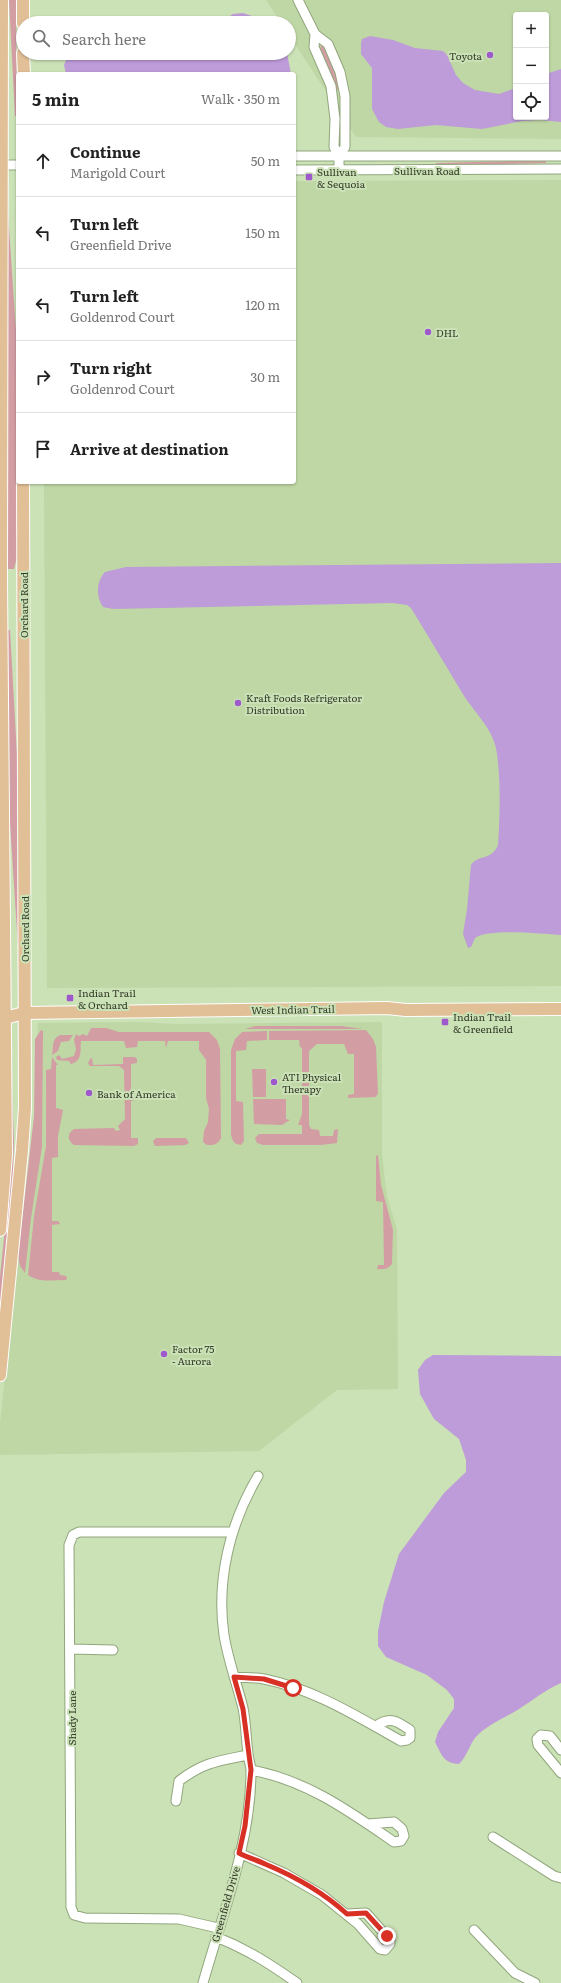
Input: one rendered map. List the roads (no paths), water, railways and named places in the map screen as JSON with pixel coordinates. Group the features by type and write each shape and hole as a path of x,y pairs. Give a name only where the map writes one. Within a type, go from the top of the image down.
{"main road":[{"name":"Orchard Road","path":"0,1230 6,1155 3,1018 1,582 0,165 2,0"},
{"path":"23,0 23,16"},
{"path":"24,60 24,72"},
{"name":"Orchard Road","path":"0,1375 25,1107 23,484"},
{"name":"West Indian Trail","path":"3,1004 24,1013"},
{"name":"West Indian Trail","path":"3,1018 24,1013 388,1008 406,1010 561,1009"}],"street":[{"path":"298,0 315,34 328,44 340,72 345,96 346,147 339,156"},
{"path":"315,34 314,47 331,86 335,118 334,147 339,156 339,170"},
{"name":"Sullivan Road","path":"296,156 561,156"},
{"path":"0,165 16,165"},
{"name":"Sullivan Road","path":"296,170 561,169"},
{"name":"Greenfield Drive","path":"203,1983 245,1826 251,1770 243,1709 224,1635 223,1602 225,1567 232,1532 240,1508 258,1476"},
{"name":"Shady Lane","path":"217,1932 179,1919 85,1918 74,1915 71,1907 71,1649 69,1545 73,1535 79,1532 232,1532"},
{"path":"71,1649 113,1650"},
{"path":"234,1677 264,1679 293,1688 339,1706 376,1726"},
{"path":"561,1750 550,1736 541,1734 537,1739 538,1745 561,1773"},
{"path":"176,1801 179,1781 192,1771 211,1762 248,1755"},
{"path":"251,1770 267,1773 302,1784 331,1800 368,1824"},
{"path":"493,1837 554,1876 561,1878"},
{"path":"239,1853 297,1880 322,1895 347,1914 380,1949 385,1950 388,1947 390,1940 371,1917 366,1913 347,1914"},
{"path":"474,1930 515,1973 535,1983"},
{"path":"217,1932 265,1960 297,1983"}],"place":[{"name":"Toyota","path":"490,55"},
{"name":"Sullivan & Sequoia","path":"309,177"},
{"name":"DHL","path":"428,332"},
{"name":"Kraft Foods Refrigerator Distribution","path":"238,703"},
{"name":"Indian Trail & Orchard","path":"70,998"},
{"name":"Indian Trail & Greenfield","path":"445,1022"},
{"name":"ATI Physical Therapy","path":"274,1082"},
{"name":"Bank of America","path":"89,1093"},
{"name":"Factor 75 - Aurora","path":"164,1354"}]}
